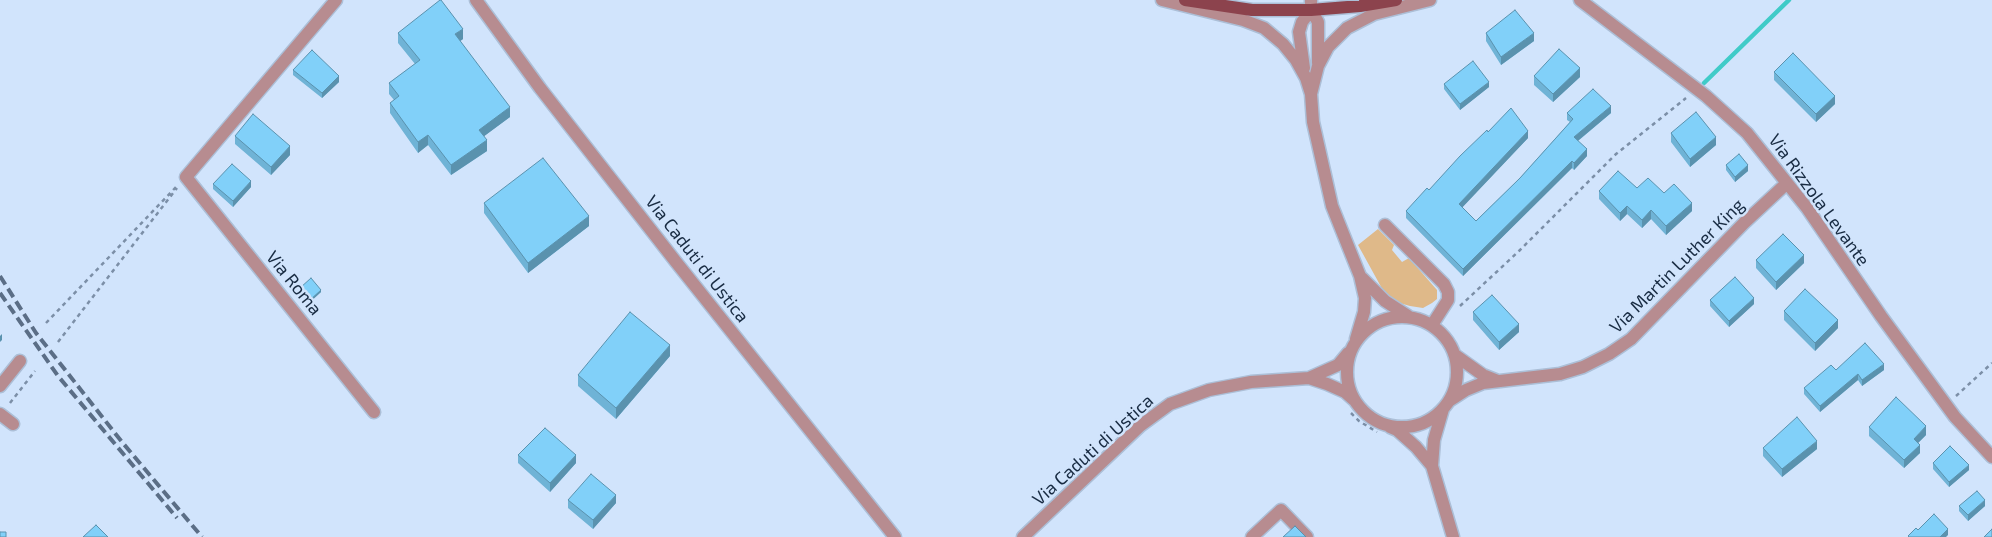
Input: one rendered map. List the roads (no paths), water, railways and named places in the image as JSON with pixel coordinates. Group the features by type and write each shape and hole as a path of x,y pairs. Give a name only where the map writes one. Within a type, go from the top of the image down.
{"main road":[{"path":"1185,0 1252,10 1311,5 1360,6 1396,0"}],"street":[{"name":"Via Roma","path":"336,0 186,177 374,412"},
{"name":"Via Caduti di Ustica","path":"476,0 540,88 664,247 895,537"},
{"path":"1162,0 1243,20 1264,28 1283,44 1296,60 1306,78"},
{"path":"1311,94 1318,66 1328,47 1347,28 1374,14 1430,0"},
{"name":"Via Rizzola Levante","path":"1580,0 1697,89 1747,133 1807,208 1881,316 1946,405 1992,457"},
{"path":"1311,5 1299,32 1306,78 1311,94 1313,122 1332,206 1360,276 1365,298 1364,312 1356,339 1349,352 1346,368 1351,405 1370,417 1383,429 1397,430 1416,447 1432,466"},
{"path":"1311,5 1318,22 1318,66"},
{"name":"Via Martin Luther King","path":"1446,405 1466,390 1483,383 1560,374 1583,367 1617,349 1631,339 1744,223 1787,183"},
{"path":"1385,224 1444,284 1448,292 1448,300 1432,325"},
{"path":"1360,276 1385,301 1410,317 1432,325 1442,333 1455,355 1474,369 1498,381"},
{"path":"1356,339 1367,328 1384,318 1395,316 1410,317"},
{"name":"Via Caduti di Ustica","path":"1024,537 1140,426 1170,404 1209,390 1251,382 1309,378 1338,365 1349,352"},
{"path":"1453,537 1432,466 1434,440 1457,377 1455,355"},
{"path":"0,386 20,361"},
{"name":"Via Caduti di Ustica","path":"1309,378 1345,392 1351,405"},
{"path":"1383,429 1421,424 1434,417 1446,405"},
{"path":"0,414 13,424"},
{"path":"1252,537 1281,510 1306,537"}],"waterway":[{"path":"1704,83 1789,0"}],"railway":[{"path":"0,276 36,333 122,442 202,537"},
{"path":"0,293 58,376 177,518"}]}
